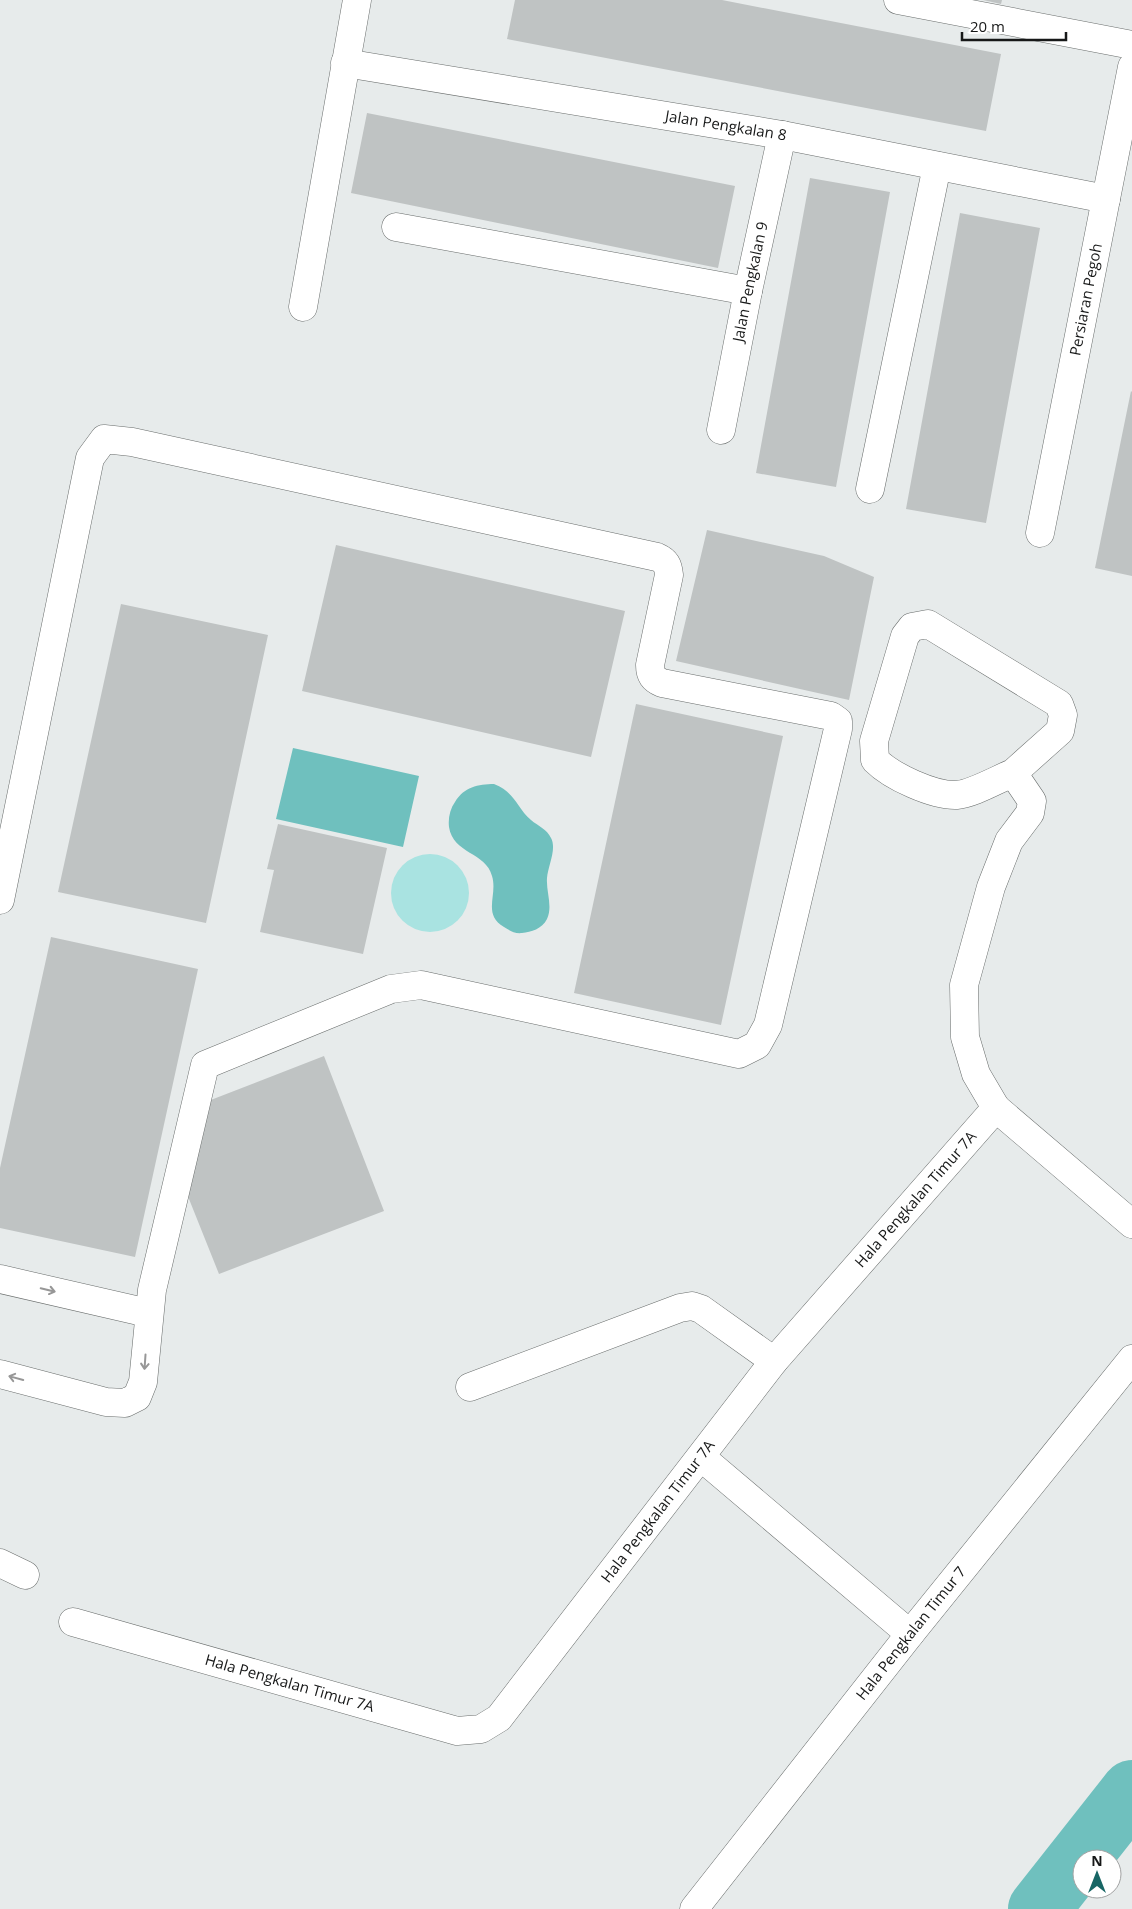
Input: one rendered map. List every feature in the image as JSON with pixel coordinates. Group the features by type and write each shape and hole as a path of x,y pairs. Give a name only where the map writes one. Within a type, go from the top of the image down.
{"street":[{"path":"303,307 357,0"},
{"path":"898,0 1132,45"},
{"name":"Jalan Pengkalan 8","path":"345,63 782,135 1106,199"},
{"name":"Persiaran Pegoh","path":"1040,533 1106,199 1127,116 1132,67"},
{"name":"Jalan Pengkalan 9","path":"721,430 748,290 782,135"},
{"path":"870,489 937,166"},
{"path":"396,227 748,290"},
{"path":"0,1374 106,1402 125,1403 137,1397 143,1382 148,1313 205,1065 391,989 421,985 739,1054 757,1045 768,1025 838,730 838,721 831,716 662,683 655,680 650,673 650,665 669,575 669,567 665,560 151,446 104,439 90,458 6,842 2,882"},
{"path":"928,624 1059,704 1063,714 1060,731 1013,774 959,795 933,792 884,769 875,760 874,741 905,636 912,627 928,624"},
{"path":"1013,774 1032,801 1032,807 1030,813 1008,841 991,887 964,985 966,1037 976,1074 996,1108 1132,1224"},
{"name":"Hala Pengkalan Timur 7A","path":"73,1622 457,1731 481,1729 499,1718 774,1361 996,1108"},
{"path":"0,1279 148,1313"},
{"path":"470,1387 680,1308 692,1306 701,1308 774,1361"},
{"name":"Hala Pengkalan Timur 7","path":"694,1909 910,1634 1132,1359"},
{"path":"701,1457 910,1634"},
{"path":"0,1564 25,1575"}],"shaded area":[{"path":"293,748 419,776 403,847 276,819"},
{"path":"494,784 507,792 531,820 547,832 553,842 553,852 547,878 549,914 542,925 529,932 515,932 497,922 492,910 493,883 489,868 457,843 449,827 449,817 452,808 463,793 472,787"},
{"path":"430,854 445,857 457,866 466,878 469,893 466,908 457,920 445,929 430,932 415,929 403,920 394,908 391,893 394,878 403,866 415,857"}],"building":[{"path":"515,0 722,0 1001,54 986,131 507,39"},
{"path":"983,0 1002,0 1001,4"},
{"path":"367,113 735,186 718,268 351,193"},
{"path":"810,178 890,192 836,487 756,473"},
{"path":"960,213 1040,228 986,523 906,509"},
{"path":"1132,392 1132,576 1095,568"},
{"path":"707,530 824,556 874,577 849,700 676,661"},
{"path":"336,545 625,611 591,757 302,691"},
{"path":"121,604 268,635 206,923 58,892"},
{"path":"636,704 783,736 721,1025 574,993"},
{"path":"278,824 387,848 363,954 260,932 274,870 267,869"},
{"path":"51,937 198,969 135,1257 0,1228 0,1168"},
{"path":"324,1056 384,1211 219,1274 183,1184 203,1103"}],"waterway":[{"path":"1039,1909 1132,1791"}]}
